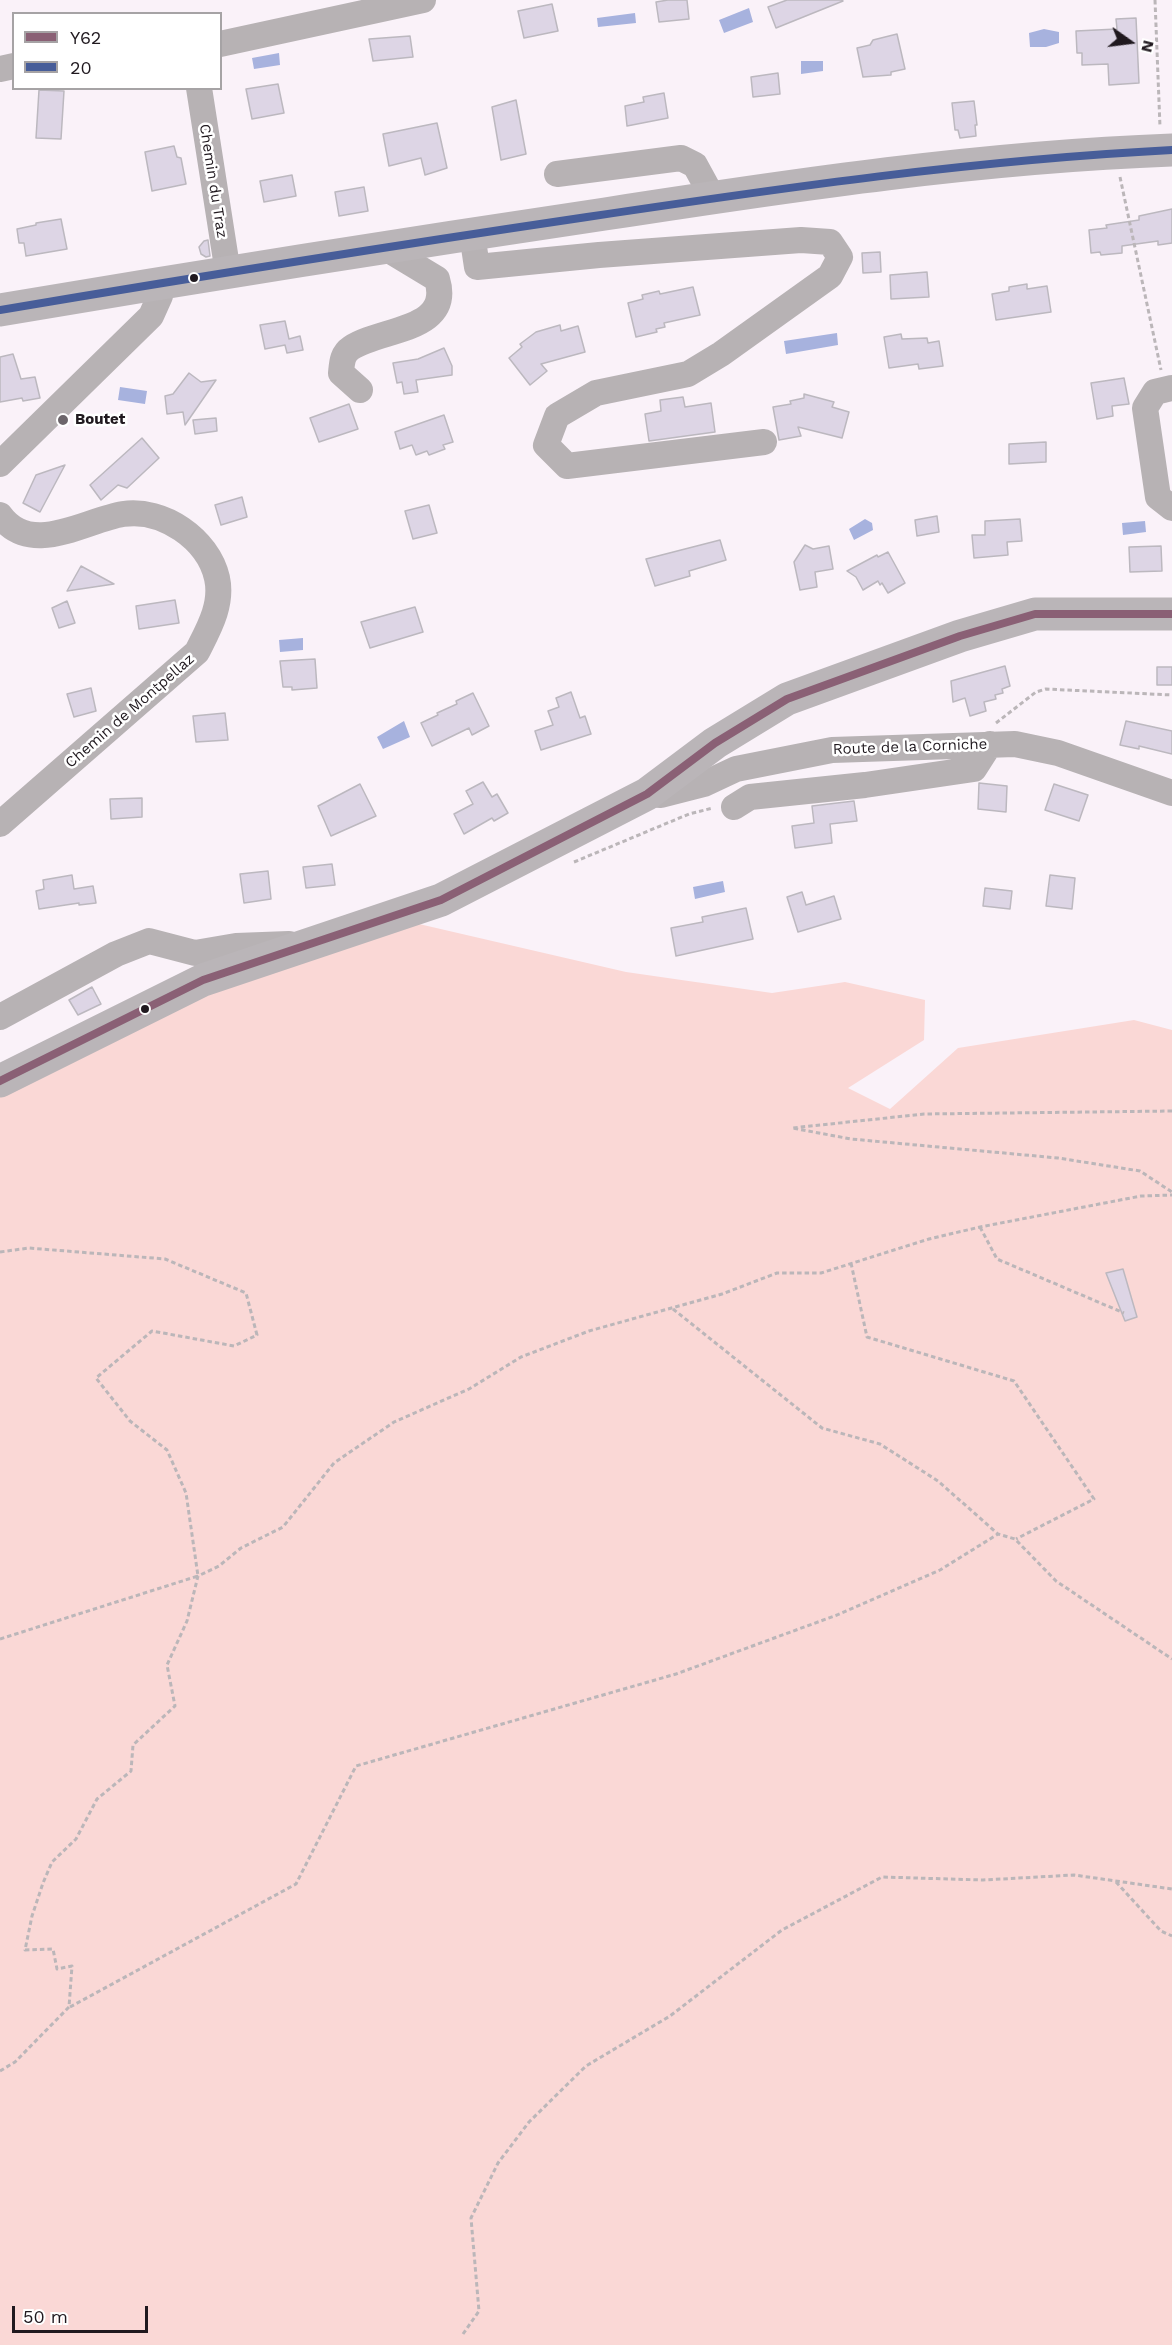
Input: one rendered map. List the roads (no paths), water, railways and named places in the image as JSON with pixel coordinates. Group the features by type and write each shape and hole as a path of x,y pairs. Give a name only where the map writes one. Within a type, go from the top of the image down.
{"main road":[{"path":"0,310 384,247 713,198 970,164 1166,150"},
{"path":"0,1082 192,986 441,900 647,794 715,743 787,699 960,636 1035,614 1172,614"}],"street":[{"path":"222,44 423,0"},
{"name":"Chemin du Traz","path":"199,90 228,273"},
{"path":"557,174 681,158 696,165 713,198"},
{"path":"472,234 477,267 599,255 801,240 830,242 840,257 830,276 721,354 688,374 596,393 557,416 546,445 567,466 764,442"},
{"path":"360,390 341,373 342,358 351,348 414,325 433,312 441,291 437,279 384,247"},
{"path":"0,464 151,316 160,296 160,284"},
{"path":"1168,389 1155,392 1145,408 1158,497 1172,508"},
{"name":"Chemin de Montpellaz","path":"0,515 5,522 28,534 53,535 124,514 156,517 190,534 210,560 218,580 216,615 197,652 0,824"},
{"path":"734,807 750,797 865,785 974,769 982,744"},
{"name":"Route de la Corniche","path":"647,794 661,795 704,784 736,769 832,750 982,744 1015,744 1058,753 1172,793"},
{"path":"0,1017 116,954 149,941 195,953 236,945 313,943"},
{"path":"192,986 195,953"}],"water":[{"path":"749,8 753,22 724,33 719,20"},
{"path":"635,13 636,23 598,27 597,18"},
{"path":"1044,29 1059,32 1059,43 1046,47 1030,47 1029,33"},
{"path":"279,53 280,65 254,69 252,58"},
{"path":"801,61 823,61 823,71 801,74"},
{"path":"837,333 838,345 786,354 784,341"},
{"path":"120,387 147,391 145,404 118,400"},
{"path":"865,519 872,523 873,530 854,540 849,529"},
{"path":"1145,521 1146,532 1123,535 1122,523"},
{"path":"303,638 303,650 280,652 279,640"},
{"path":"404,721 410,737 383,749 377,737"},
{"path":"723,881 725,892 695,899 693,887"}],"place":[{"name":"Boutet","path":"63,420"}]}
